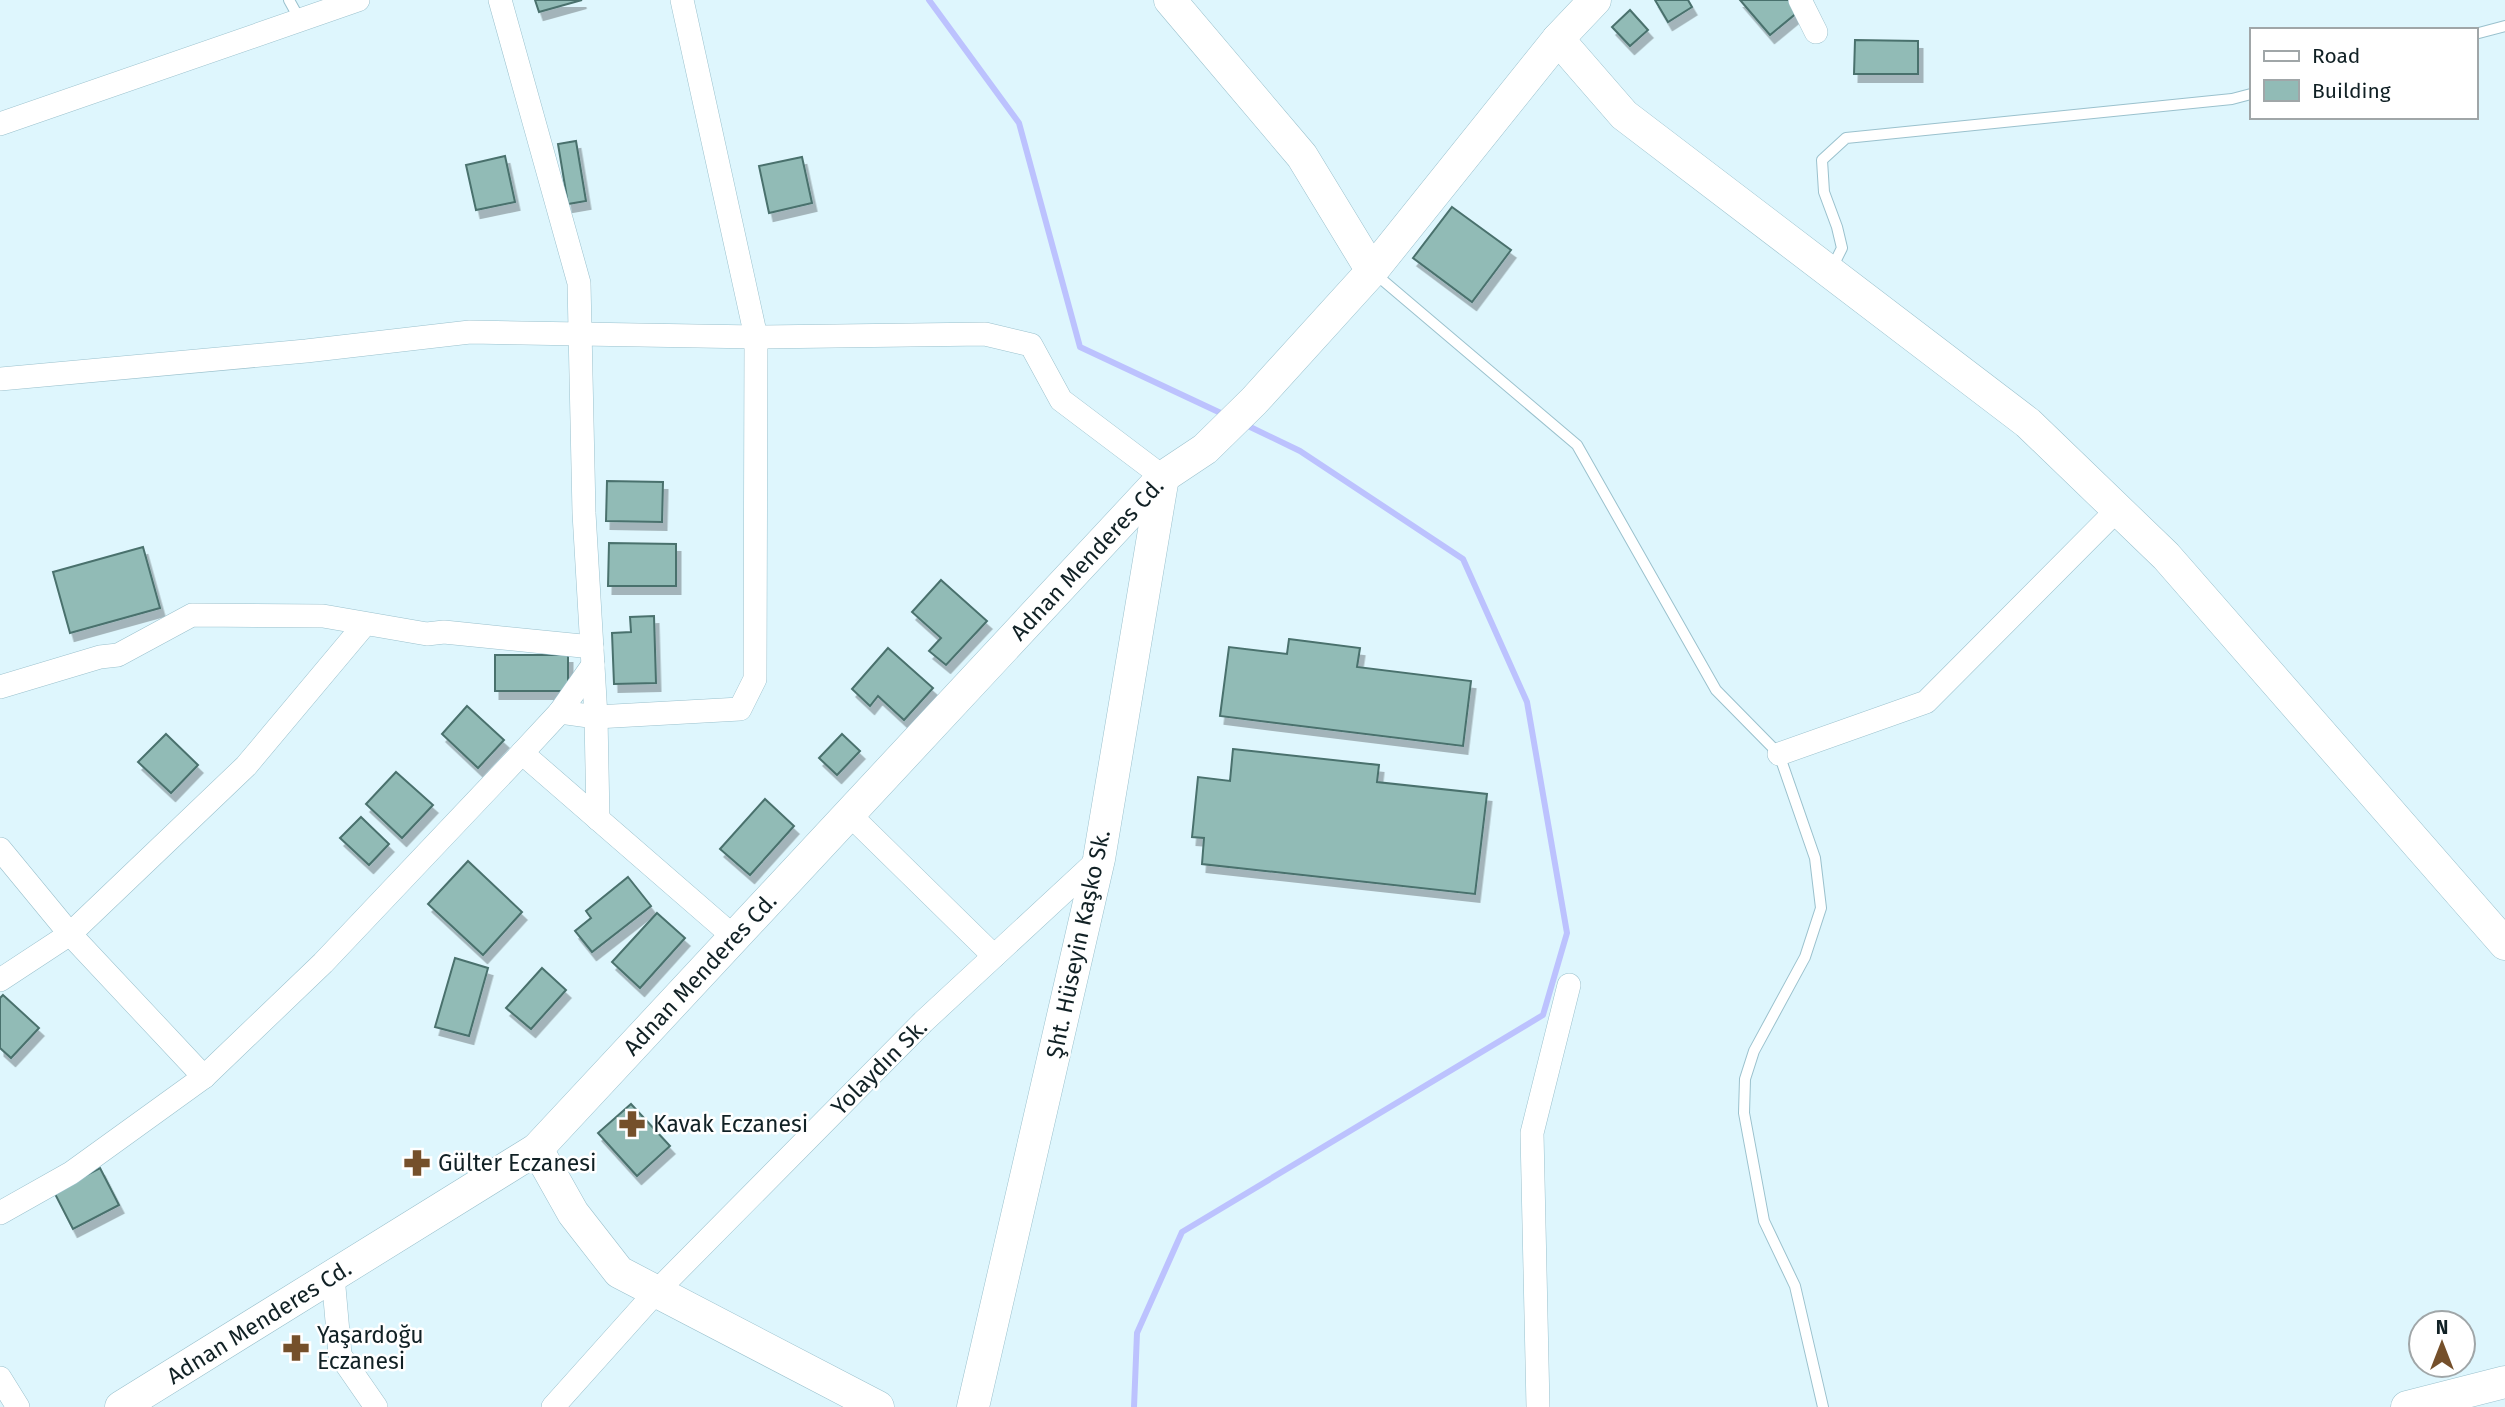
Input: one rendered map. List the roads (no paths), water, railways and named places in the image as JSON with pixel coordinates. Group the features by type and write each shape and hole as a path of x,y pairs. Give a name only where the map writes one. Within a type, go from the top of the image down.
{"street":[{"path":"0,124 294,10 358,0"},
{"path":"500,0 579,283 584,513 596,717 598,819"},
{"path":"560,712 596,717 740,709 755,679 756,337 682,0"},
{"path":"1170,0 1302,156 1372,271"},
{"name":"Adnan Menderes Cd.","path":"121,1407 537,1149 1163,477 1205,449 1254,401 1372,271 1558,39 1595,0"},
{"path":"1800,0 1816,32"},
{"path":"1558,39 1624,115 2028,423 2118,509 2166,556 2505,944"},
{"path":"0,379 306,351 470,332 756,337 985,334 1031,345 1061,400 1163,477"},
{"name":"Şht. Hüseyin Kaşko Sk.","path":"973,1407 1099,859 1163,477"},
{"path":"1779,754 1926,702 2118,509"},
{"path":"0,687 100,657 118,655 192,615 323,616 427,634 444,632 593,656"},
{"path":"0,980 70,934 246,766 365,624"},
{"path":"0,1213 71,1173 204,1077 323,963 560,712 593,656"},
{"path":"522,753 734,937"},
{"path":"849,814 995,956"},
{"path":"0,849 70,934 204,1077"},
{"name":"Yolaydın Sk.","path":"553,1407 656,1292 923,1022 1099,859"},
{"path":"1538,1407 1532,1133 1569,985"},
{"path":"537,1149 573,1213 619,1272 878,1407"},
{"path":"333,1276 340,1356 376,1407"},
{"path":"0,1378 18,1407"},
{"path":"2407,1407 2505,1382"}],"lane":[{"path":"2477,33 2505,26"},
{"path":"1831,271 1842,248 1824,192 1822,160 1846,138 2232,99 2250,94"},
{"path":"1372,271 1577,446 1716,690 1779,754 1815,858 1821,908 1805,957 1754,1051 1745,1079 1744,1113 1764,1221 1795,1286 1823,1407"}],"waterway":[{"path":"929,0 1019,123 1080,347 1225,415"},
{"path":"1134,1407 1137,1333 1182,1232 1543,1015 1567,933 1527,702 1463,559 1300,451 1244,424"}],"place":[{"name":"Kavak Eczanesi","path":"632,1124"},
{"name":"Gülter Eczanesi","path":"417,1163"},
{"name":"Yaşardoğu Eczanesi","path":"296,1348"}]}
